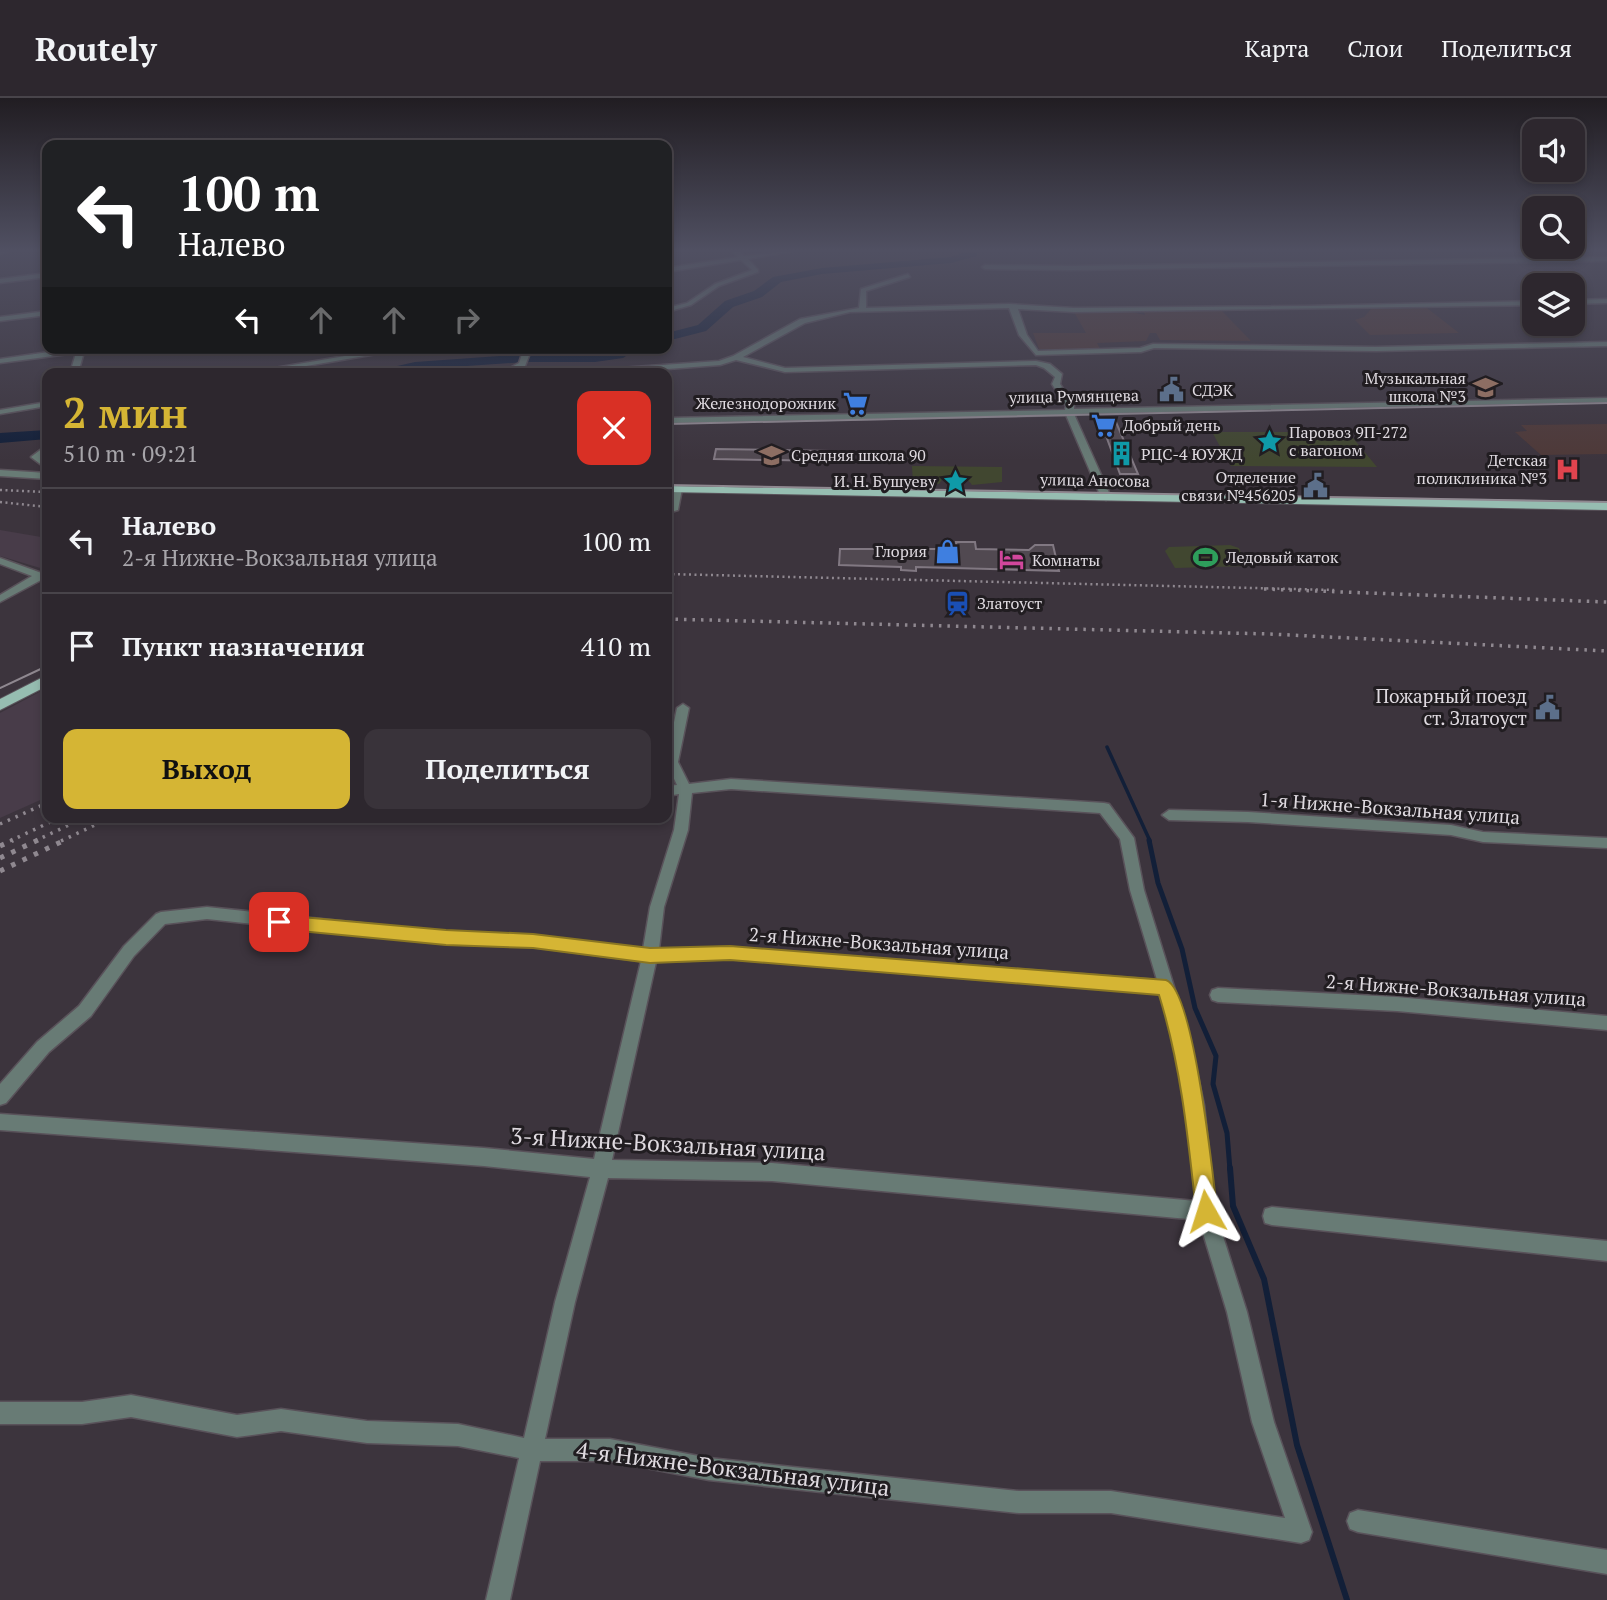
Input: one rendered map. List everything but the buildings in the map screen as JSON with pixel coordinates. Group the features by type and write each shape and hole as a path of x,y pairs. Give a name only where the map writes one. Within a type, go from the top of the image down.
{"main road":[{"name":"улица Аносова","path":"672,489 1607,506"},
{"path":"0,705 42,683"}],"street":[{"path":"656,368 702,365 736,358 806,321"},
{"path":"1019,321 1023,335 1036,353 1140,350 1153,346 1376,349 1607,344"},
{"path":"0,361 50,354"},
{"path":"281,368 370,354"},
{"path":"514,368 522,364 526,354"},
{"path":"736,358 785,370 1036,363 1047,366 1059,376 1056,384 1070,410 1106,497"},
{"name":"улица Румянцева","path":"672,421 1607,400"},
{"path":"0,411 42,405"},
{"path":"0,473 42,475"},
{"path":"672,489 672,510"},
{"path":"0,561 42,577"},
{"path":"0,599 42,578"},
{"path":"498,1600 565,1302 601,1169 650,956 657,907 681,830 686,790 672,762 683,708"},
{"path":"672,791 732,783 1104,808 1127,838 1137,890 1181,1035 1195,1105 1206,1211"},
{"name":"1-я Нижне-Вокзальная улица","path":"1169,815 1248,817 1451,831 1483,837 1607,843"},
{"name":"2-я Нижне-Вокзальная улица","path":"0,1097 43,1046 85,1011 129,951 161,918 207,913 446,938 533,941 650,956 730,953 1166,988"},
{"name":"2-я Нижне-Вокзальная улица","path":"1218,995 1397,1004 1607,1023"},
{"name":"3-я Нижне-Вокзальная улица","path":"0,1122 471,1156 601,1169 772,1172 1206,1211"},
{"name":"4-я Нижне-Вокзальная улица","path":"0,1413 82,1413 131,1406 237,1426 281,1420 367,1432 458,1435 531,1450 610,1450 709,1469 1018,1502 1111,1502 1301,1532 1263,1422 1237,1312 1206,1211"},
{"path":"1272,1216 1607,1251"},
{"path":"1358,1521 1607,1562"}],"shaded area":[{"path":"1079,321 1232,321 1251,341 1160,340 1156,333 1150,333 1146,341 1097,343 1100,349 1039,349 1033,333 1086,333"},
{"path":"1356,321 1444,321 1459,333 1370,335"},
{"path":"1607,424 1607,454 1541,455 1515,432 1527,431 1521,425"},
{"path":"0,530 42,537 42,569 0,556"},
{"path":"42,691 42,799 0,818 0,713"}],"green space":[{"path":"1212,432 1348,432 1377,467 1231,466"},
{"path":"912,466 1002,467 1002,482 972,485 966,479 955,476 943,478 939,484 913,484"},
{"name":"Ледовый каток","path":"1230,545 1239,548 1247,566 1175,568 1165,551 1169,547"}],"waterway":[{"path":"672,336 702,328 710,321"},
{"path":"403,368 526,358 595,358 620,354"},
{"path":"0,438 42,435"},
{"path":"1107,747 1150,841"},
{"path":"1149,840 1158,883 1182,949 1195,1008 1216,1056 1213,1084 1227,1133 1230,1170"},
{"path":"1230,1168 1233,1206 1264,1279 1297,1445 1347,1600"}],"tram line":[{"path":"672,424 1607,403"},
{"path":"672,485 1607,502"},
{"path":"0,688 42,668"}],"railway":[{"path":"0,490 42,492"},
{"path":"0,502 42,506"},
{"path":"672,574 1336,590"},
{"path":"1264,589 1607,602"},
{"path":"672,619 1270,634 1607,651"},
{"path":"0,824 42,805"},
{"path":"10,841 48,823"},
{"path":"35,841 73,823"},
{"path":"61,841 99,823"},
{"path":"0,846 13,840"},
{"path":"0,858 38,840"},
{"path":"0,871 65,840"}],"place":[{"name":"Музыкальная школа №3","path":"1486,387"},
{"name":"СДЭК","path":"1172,390"},
{"name":"Железнодорожник","path":"856,403"},
{"name":"Добрый день","path":"1103,425"},
{"name":"Паровоз 9П-272 с вагоном","path":"1269,441"},
{"name":"РЦС-4 ЮУЖД","path":"1121,454"},
{"name":"Средняя школа 90","path":"771,455"},
{"name":"Детская поликлиника №3","path":"1567,469"},
{"name":"И. Н. Бушуеву","path":"956,481"},
{"name":"Отделение связи №456205","path":"1316,486"},
{"name":"Глория","path":"947,551"},
{"name":"Ледовый каток","path":"1206,557"},
{"name":"Комнаты","path":"1012,560"},
{"name":"Златоуст","path":"957,603"},
{"name":"Пожарный поезд ст. Златоуст","path":"1547,707"}],"route":[{"path":"279,922 446,938 533,941 650,956 730,953 1166,988 1181,1035 1195,1105 1206,1211"}]}
